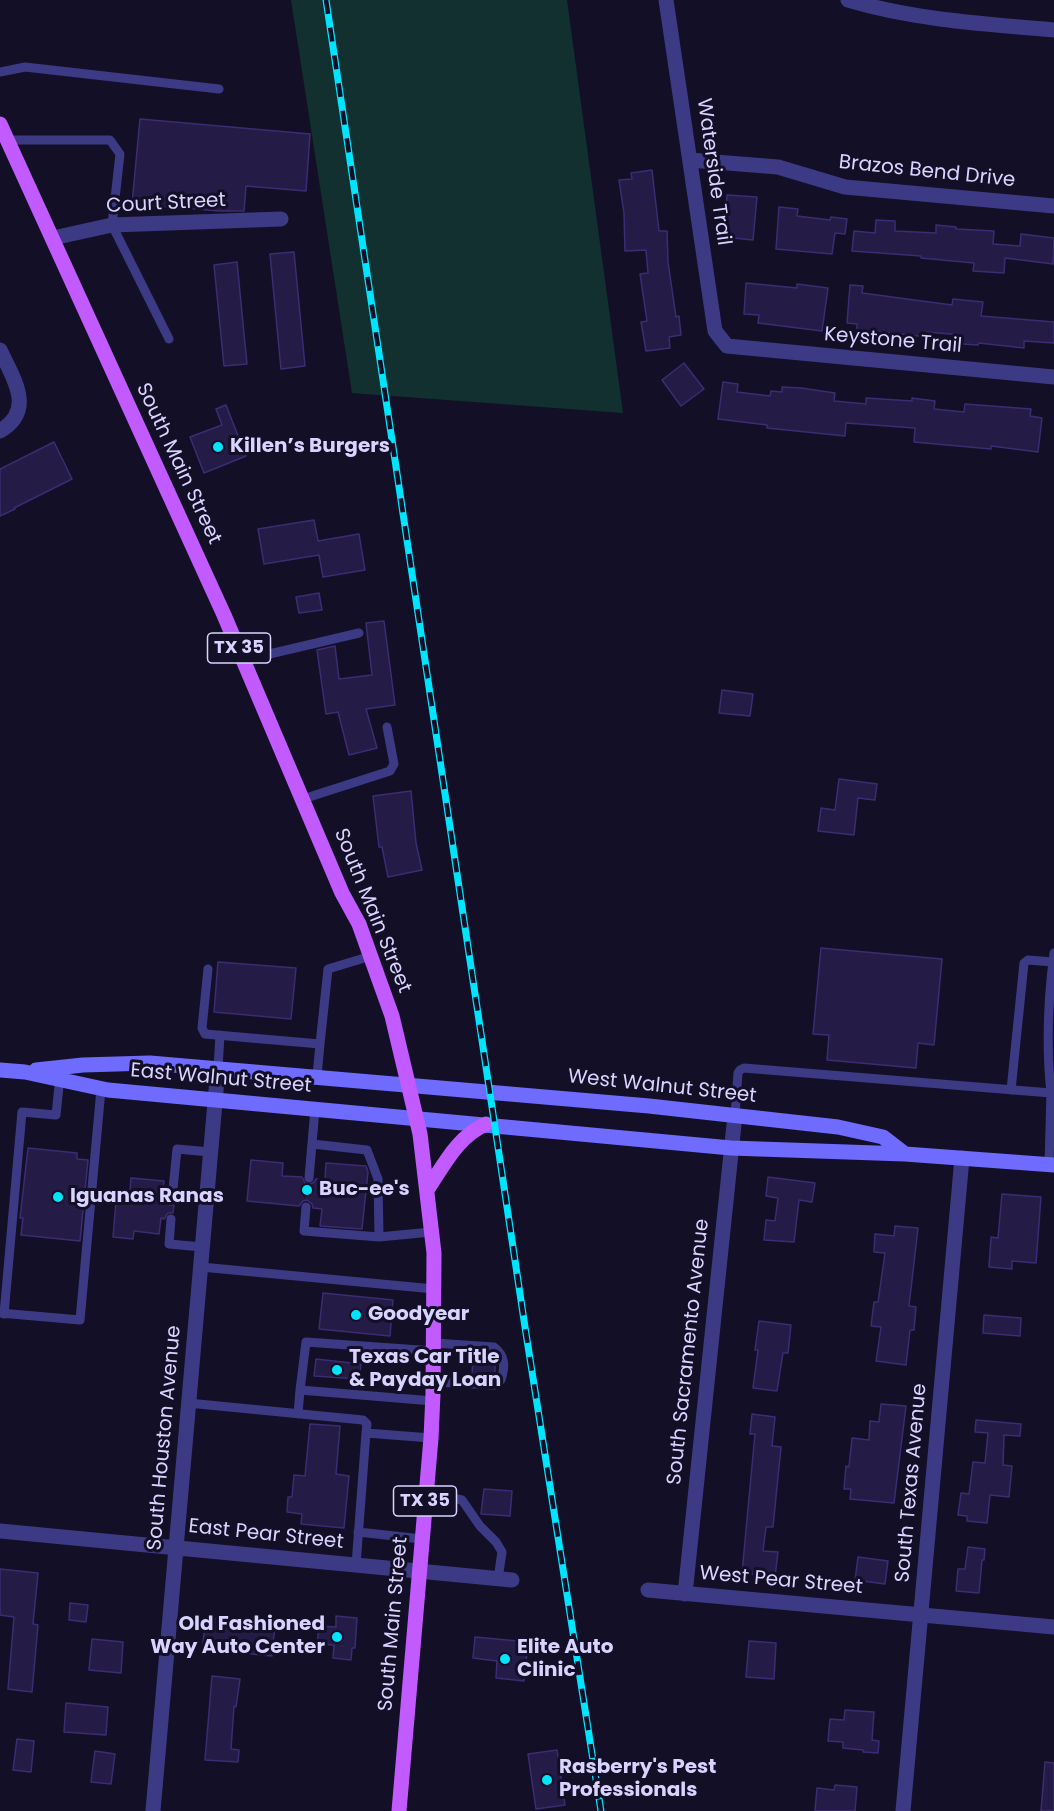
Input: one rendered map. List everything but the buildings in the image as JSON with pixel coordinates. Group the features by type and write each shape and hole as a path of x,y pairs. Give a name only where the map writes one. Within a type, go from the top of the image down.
{"main road":[{"name":"South Main Street","path":"0,124 54,238 244,660 342,893 359,924 392,1016 420,1134 431,1232 434,1288 434,1382 431,1438 402,1811"},
{"path":"427,1190 457,1145 474,1130 486,1124"}],"street":[{"name":"Waterside Trail","path":"666,0 715,332 727,346"},
{"path":"848,0 871,7 942,20 1054,30"},
{"name":"Brazos Bend Drive","path":"690,160 778,167 845,188 1054,206"},
{"name":"Court Street","path":"54,238 112,225 281,219"},
{"name":"Keystone Trail","path":"727,346 1054,377"},
{"path":"0,350 17,388 20,404 17,416 9,426 0,431"},
{"name":"East Walnut Street","path":"0,1070 60,1073 150,1063 407,1083"},
{"name":"South Houston Avenue","path":"153,1811 218,1068"},
{"name":"East Walnut Street","path":"60,1073 101,1089 415,1118"},
{"name":"West Walnut Street","path":"407,1083 735,1114 838,1127 883,1137 905,1154"},
{"name":"South Sacramento Avenue","path":"685,1594 735,1114"},
{"path":"415,1118 731,1148 905,1154 1051,1165"},
{"name":"South Texas Avenue","path":"903,1811 962,1158"},
{"name":"East Pear Street","path":"0,1531 420,1571"},
{"path":"420,1571 505,1580"},
{"name":"West Pear Street","path":"648,1590 1054,1627"}],"lane":[{"path":"0,72 25,67 219,89"},
{"path":"8,140 110,140 120,154 112,225 169,339"},
{"path":"244,660 359,633"},
{"path":"303,800 390,771 394,764 387,727"},
{"path":"317,1076 328,969 371,956"},
{"path":"1011,1090 1024,963 1028,960 1054,958 1050,982 1049,1045 1053,1090 1051,1165"},
{"path":"208,969 202,1028 205,1034 320,1044"},
{"path":"218,1068 220,1035"},
{"path":"735,1114 738,1073 744,1068 1011,1090 1053,1090"},
{"path":"60,1073 56,1115 22,1112 4,1245 2,1314 80,1320 101,1089"},
{"path":"309,1178 315,1109"},
{"path":"312,1144 366,1150 378,1179 379,1237"},
{"path":"172,1199 177,1149 210,1152"},
{"path":"306,1207 304,1231 379,1237 431,1232"},
{"path":"171,1219 169,1244 202,1247"},
{"path":"201,1267 434,1288"},
{"path":"298,1414 306,1342 494,1347 504,1358 501,1380 494,1385 434,1382"},
{"path":"300,1390 433,1401"},
{"path":"188,1403 363,1420 366,1424 366,1433 356,1565"},
{"path":"366,1433 431,1438"},
{"path":"426,1492 462,1500 502,1552 505,1580"},
{"path":"358,1532 422,1539"}],"green space":[{"path":"291,0 567,0 623,413 352,393"}],"railway":[{"path":"326,0 525,1327 601,1811"}],"place":[{"name":"Killen’s Burgers","path":"218,447"},
{"name":"Buc-ee's","path":"307,1190"},
{"name":"Iguanas Ranas","path":"58,1197"},
{"name":"Goodyear","path":"356,1315"},
{"name":"Texas Car Title & Payday Loan","path":"337,1370"},
{"name":"Old Fashioned Way Auto Center","path":"337,1637"},
{"name":"Elite Auto Clinic","path":"505,1659"},
{"name":"Rasberry's Pest Professionals","path":"547,1780"}]}
